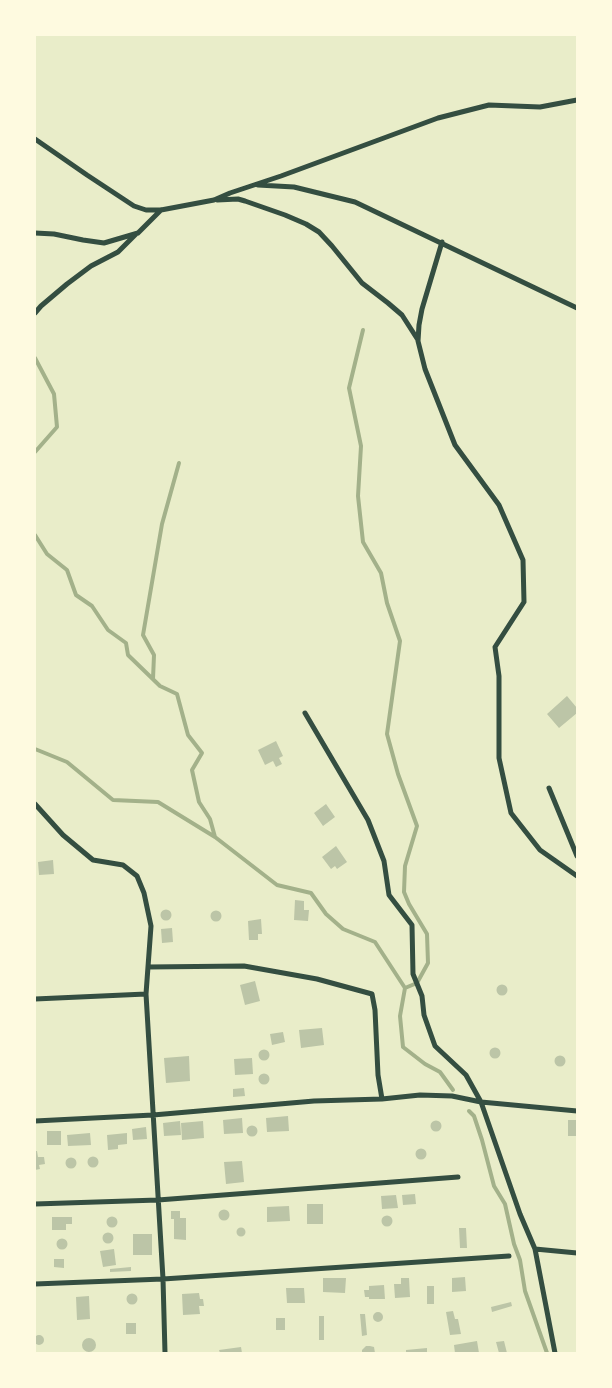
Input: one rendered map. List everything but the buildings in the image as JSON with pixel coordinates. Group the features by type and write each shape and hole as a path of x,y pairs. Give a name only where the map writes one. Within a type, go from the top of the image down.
{"street":[{"path":"214,200 438,118 489,105 540,107 577,100"},
{"path":"35,139 134,206 146,210 161,210 214,200 238,199 306,224 319,232 362,283 402,315 418,341 425,369 455,445 499,505 523,560 524,602 495,647 499,676 500,758 511,813 540,850 577,876"},
{"path":"255,185 294,187 356,202 577,308"},
{"path":"35,313 41,306 91,266 118,252 161,210"},
{"path":"35,233 104,242 138,233"},
{"path":"418,341 422,309 442,242"},
{"path":"305,713 368,820 384,861 389,896 412,925 413,974 422,996 424,1015 435,1046 466,1075 481,1102 517,1206 535,1249 554,1353"},
{"path":"549,788 577,856"},
{"path":"35,804 63,835 93,860 123,865 137,876 144,893 151,926 146,994 162,1279 164,1353"},
{"path":"148,967 244,966 317,979 372,994 375,1010 378,1075 382,1099"},
{"path":"35,999 146,994"},
{"path":"35,1121 153,1115 314,1101 382,1099 420,1095 452,1096 481,1102 577,1112"},
{"path":"35,1204 158,1200 458,1177"},
{"path":"535,1249 577,1253"},
{"path":"35,1284 162,1279 509,1256"}],"waterway":[{"path":"363,330 349,388 361,446 358,496 363,542 381,573 387,603 400,641 387,734 398,774 417,826 405,866 404,892 427,934 428,963 417,983 405,988 400,1016 403,1047 425,1064 440,1072 453,1090"},
{"path":"35,358 54,394 57,427 35,452"},
{"path":"153,679 154,655 143,635 162,524 179,463"},
{"path":"35,535 47,554 67,570 76,595 92,606 108,630 126,643 128,655 160,686 177,694 188,735 202,753 192,770 199,802 210,819 215,837 277,885 311,893 326,914 343,929 375,942 405,988"},
{"path":"35,749 67,762 113,800 158,802 215,837"},
{"path":"469,1111 474,1116 494,1186 505,1204 514,1244 520,1260 525,1291 547,1353"}]}
